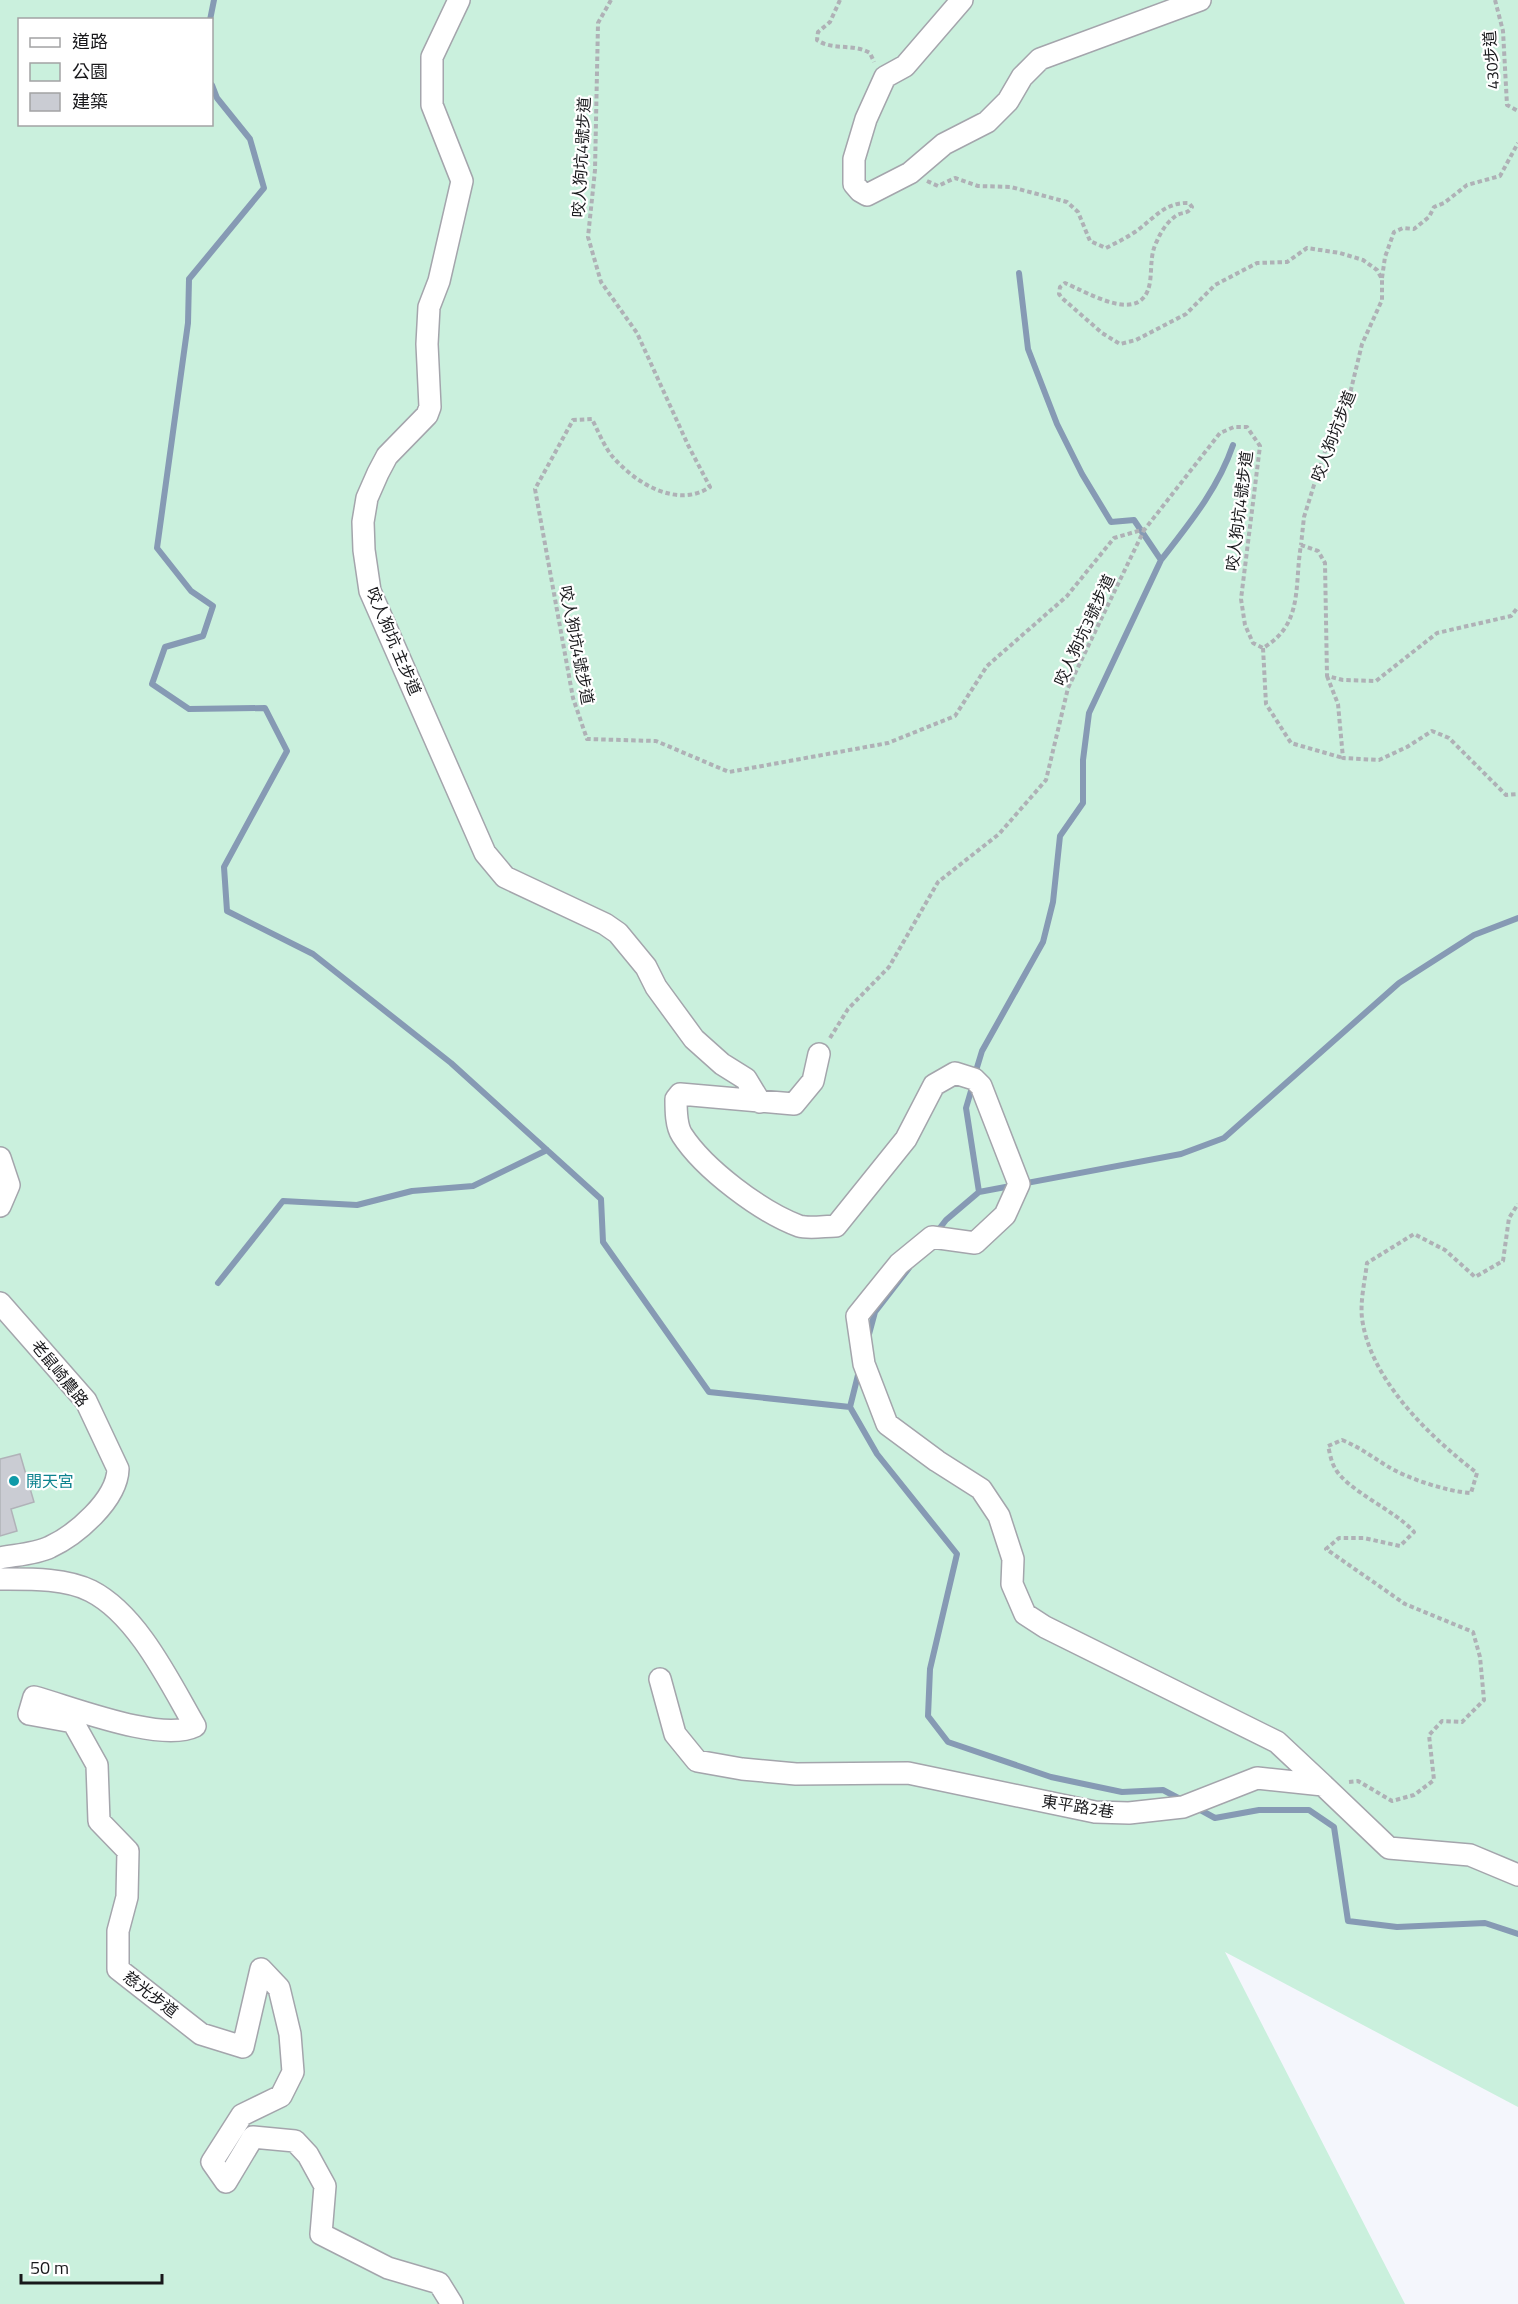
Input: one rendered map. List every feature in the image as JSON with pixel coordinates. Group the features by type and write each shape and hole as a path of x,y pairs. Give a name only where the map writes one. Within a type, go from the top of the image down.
{"street":[{"name":"咬人狗坑 主步道","path":"459,0 432,57 432,105 462,181 439,281 429,308 427,344 430,407 427,415 387,456 367,498 363,522 370,591 485,853 505,877 605,924 618,933 646,967 656,987 694,1039 722,1064 746,1079 760,1102"},
{"path":"962,0 905,66 885,77 866,119 852,173 854,184 867,195 902,178 944,144 987,122 1008,101 1022,77 1040,59 1200,0"},
{"path":"819,1054 813,1082 794,1104 680,1094 676,1099 676,1112 681,1134 721,1177 755,1202 801,1227 836,1226 906,1140 934,1085 955,1073 975,1079 981,1086 1019,1184 1005,1215 975,1243 932,1237 899,1264 857,1316 864,1364 887,1424 937,1461 981,1489 999,1516 1013,1559 1012,1584 1025,1614 1045,1627 1277,1742 1389,1848 1470,1855 1518,1875"},
{"path":"0,1158 9,1185 0,1206"},
{"name":"老鼠崎農路","path":"0,1303 86,1401 105,1439 118,1482 97,1512 49,1548 0,1558"},
{"name":"慈光步道","path":"0,1580 57,1581 91,1591 121,1614 166,1674 195,1726 185,1731 152,1730 34,1697 29,1714 73,1722 97,1765 99,1821 128,1851 128,1897 118,1931 118,1969 201,2034 243,2048 261,1969 279,1988 290,2034 293,2072 281,2096 243,2115 212,2162 226,2182 253,2137 295,2141 308,2154 325,2186 321,2234 388,2268 439,2283 453,2304"},
{"name":"東平路2巷","path":"660,1679 675,1734 698,1761 742,1769 796,1774 908,1773 1095,1812 1129,1813 1183,1808 1257,1778 1323,1785"}],"path":[{"name":"咬人狗坑4號步道","path":"611,0 598,23 595,170 588,237 601,282 637,333 688,445 710,487 698,495 674,496 638,481 611,455 592,419 573,420 535,489 573,698 587,739 656,741 729,772 888,743 955,717 987,666 1067,596 1114,537 1145,530 1220,433 1240,427 1247,427 1260,446 1241,599 1245,625 1253,643 1263,648"},
{"path":"840,0 830,22 818,32 817,40 827,47 861,48 870,53 875,66 885,77"},
{"name":"430步道","path":"1495,0 1503,31 1507,105 1518,111"},
{"path":"1382,279 1385,257 1394,232 1403,228 1414,229 1429,217 1434,207 1444,203 1467,185 1500,176 1518,143"},
{"path":"902,178 938,186 955,178 978,186 1011,187 1067,202 1078,212 1090,241 1106,248 1137,231 1159,211 1173,205 1189,203 1192,207 1190,211 1174,218 1164,228 1156,242 1151,257 1150,284 1145,296 1136,304 1119,305 1065,283 1060,287 1059,294 1062,298 1102,333 1120,344 1136,340 1186,314 1215,285 1257,263 1287,262 1307,248 1340,253 1363,260 1377,270 1382,279"},
{"name":"咬人狗坑步道","path":"1263,648 1277,640 1290,618 1298,596 1304,517 1333,428 1348,402 1362,344 1382,300 1382,279"},
{"name":"咬人狗坑3號步道","path":"819,1054 848,1009 889,967 938,882 999,834 1046,780 1068,688 1145,530"},
{"path":"1301,545 1318,551 1325,563 1327,676 1338,704 1343,758"},
{"path":"1327,676 1343,680 1376,681 1437,633 1511,616 1518,607"},
{"path":"1263,648 1266,704 1291,743 1343,758 1379,760 1407,747 1432,731 1449,738 1506,795 1518,794"},
{"path":"1323,1785 1358,1781 1392,1800 1414,1796 1434,1780 1429,1735 1442,1721 1462,1722 1484,1700 1480,1657 1473,1632 1405,1604 1326,1549 1339,1538 1364,1538 1400,1546 1414,1532 1403,1520 1363,1494 1335,1470 1328,1446 1342,1440 1365,1450 1388,1467 1455,1492 1471,1492 1477,1473 1421,1424 1370,1352 1362,1317 1367,1263 1414,1234 1445,1250 1475,1277 1503,1261 1509,1218 1518,1204"}],"green space":[{"path":"0,0 1518,0 1518,2107 1225,1952 1405,2304 0,2304"}],"building":[{"name":"開天宮","path":"20,1454 34,1502 11,1509 17,1531 0,1536 0,1459"}],"waterway":[{"path":"210,18 214,0"},
{"path":"213,88 217,98 250,139 264,188 189,279 188,323 157,548 191,591 213,606 203,636 165,647 152,684 189,709 265,708 287,751 224,867 227,911 313,954 451,1063 601,1199 603,1242 709,1392 850,1407 877,1454 957,1554 930,1669 928,1716 948,1742 1051,1777 1122,1792 1163,1790 1184,1801"},
{"path":"975,1074 982,1051 1043,942 1053,902 1060,836 1083,803 1083,760 1089,713 1161,560 1134,520 1111,522 1082,474 1057,424 1028,349 1019,273"},
{"path":"1161,560 1211,491 1233,445"},
{"path":"979,1192 1181,1154 1224,1138 1399,983 1474,935 1518,918"},
{"path":"936,1233 946,1220 979,1192 966,1108 973,1084"},
{"path":"218,1283 283,1201 357,1205 412,1191 473,1186 547,1150"},
{"path":"868,1338 875,1312 909,1268"},
{"path":"850,1407 859,1371"},
{"path":"1195,1807 1215,1818 1259,1810 1309,1810 1334,1827 1348,1921 1397,1927 1485,1923 1518,1934"}],"place":[{"name":"開天宮","path":"14,1481"}]}
